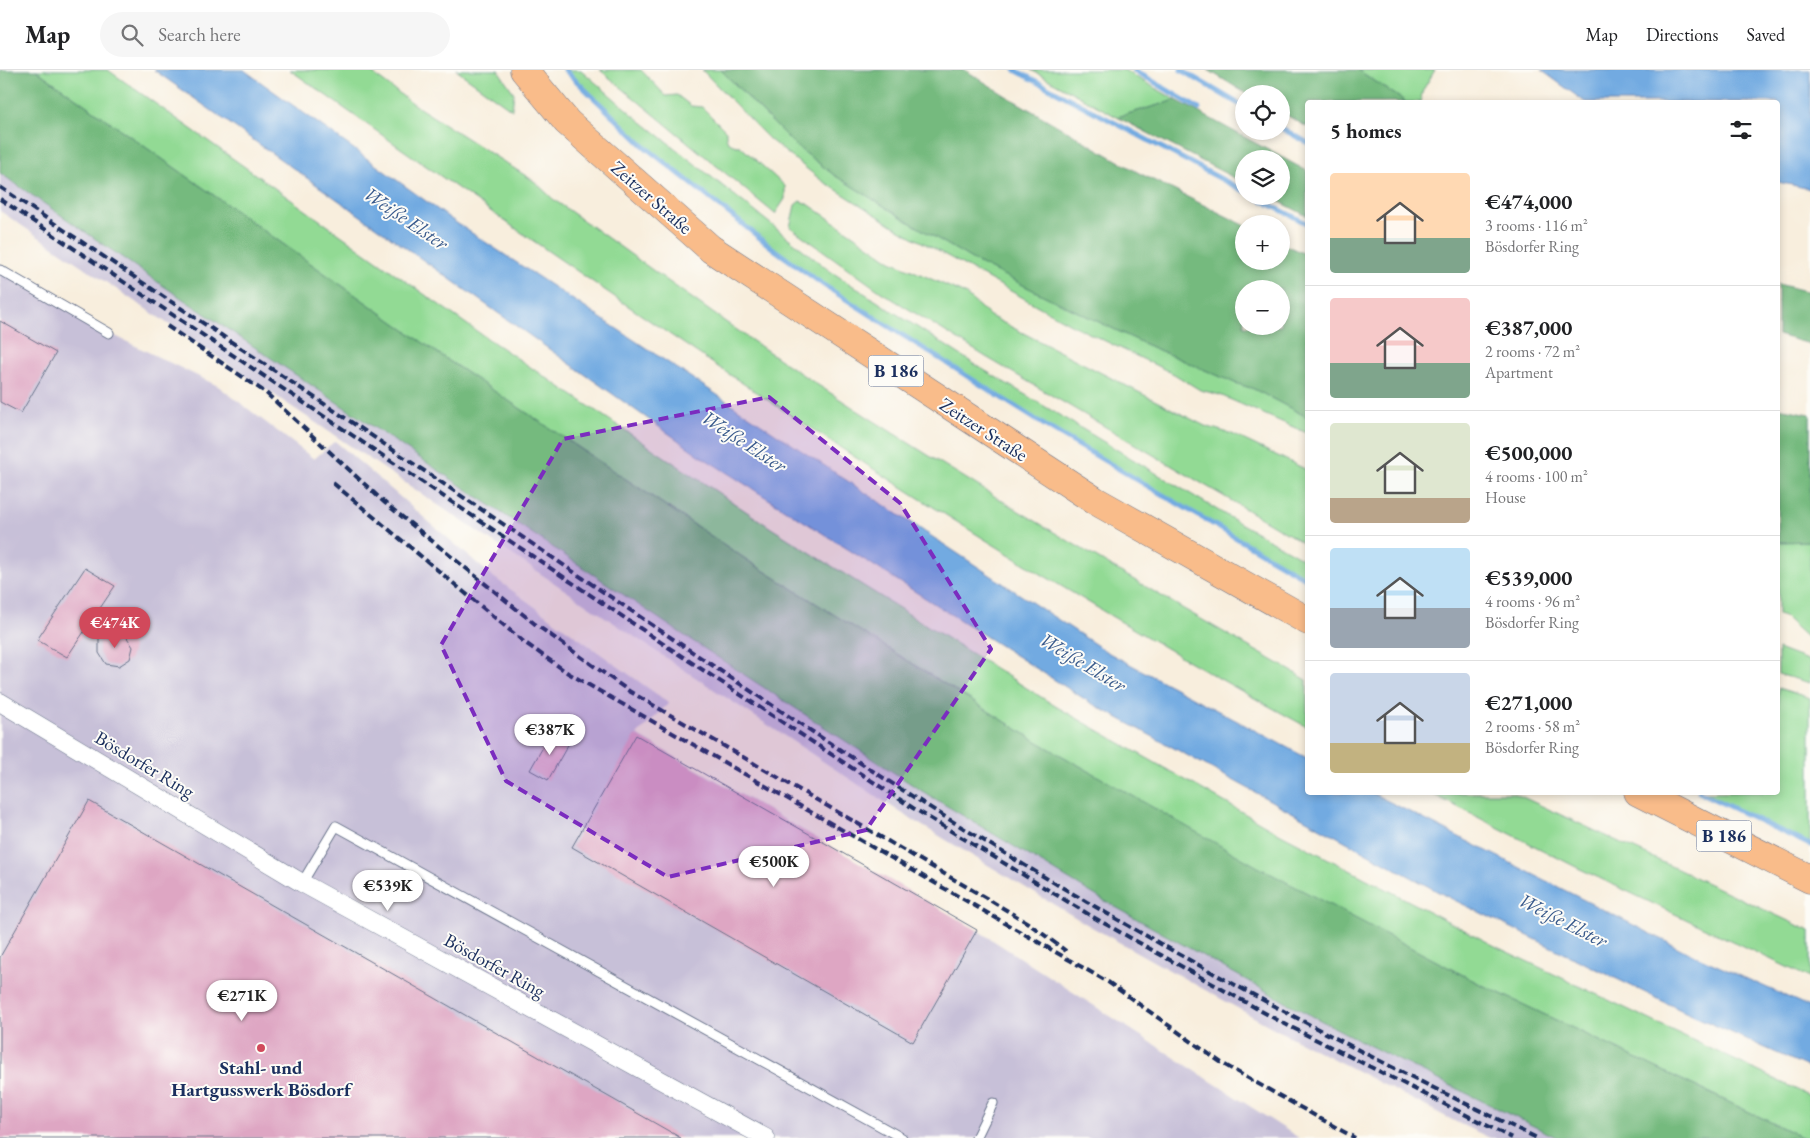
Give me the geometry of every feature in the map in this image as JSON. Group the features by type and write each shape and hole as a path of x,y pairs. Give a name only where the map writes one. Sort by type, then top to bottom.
{"main road":[{"name":"Zeitzer Straße","path":"524,70 567,122 711,249 1094,500 1305,619"},
{"name":"B 186","path":"1644,795 1810,878"}],"street":[{"name":"Bösdorfer Ring","path":"0,702 302,883 766,1138"}],"lane":[{"path":"0,270 109,333"},
{"path":"302,883 336,826 902,1138"},
{"path":"976,1138 993,1103"}],"highlighted area":[{"path":"769,397 900,503 991,649 866,830 668,877 506,781 441,645 563,439"}],"shaded area":[{"path":"0,173 162,285 685,636 922,791 1103,900 1291,1005 1558,1138 1490,1138 1460,1124 1277,1030 1088,925 906,816 669,660 0,211"},
{"path":"0,270 109,333 218,386 314,459 335,441 492,576 669,703 637,735 977,930 1299,1138 0,1138"}],"green space":[{"path":"0,70 36,70 449,361 750,562 1036,741 1258,867 1480,984 1804,1138 1558,1138 1291,1005 1103,900 922,791 685,636 162,285 0,173"},
{"path":"36,70 108,70 472,328 771,528 1057,707 1277,832 1497,947 1810,1096 1810,1138 1804,1138 1480,984 1258,868 1036,741 750,562 449,361"},
{"path":"290,70 368,70 413,104 534,181 553,199 784,363 939,462 1061,536 1305,679 1305,726 1175,653 1045,576 916,496 663,330"},
{"path":"456,70 498,70 514,93 512,110"},
{"path":"565,70 581,70 632,114 830,271 979,367 1229,517 1305,560 1305,579 1049,428 825,286 775,250 644,146"},
{"path":"600,70 641,70 666,96 677,95 691,106 702,107 726,131 726,138 729,142 740,146 785,186 785,199 775,214"},
{"path":"702,70 721,70 795,145 834,175 911,223 977,262 1051,299 1145,344 1235,383 1254,389 1305,416 1305,432 1220,395 1200,390 1174,374 1076,327 900,230 821,180 769,139"},
{"path":"721,70 965,70 1139,173 1235,221 1235,270 1290,270 1290,247 1305,254 1305,416 1254,389 1235,383 1145,344 1051,299 977,262 834,175 795,145"},
{"path":"1031,70 1124,70 1176,100 1117,117"},
{"path":"1208,70 1358,70 1403,100 1305,100 1305,126 1290,117 1290,85 1235,85 1235,87"},
{"path":"1358,70 1435,70 1423,90 1420,100 1403,100"},
{"path":"1176,100 1235,132 1235,140 1250,140 1268,150 1235,150 1235,178 1117,117"},
{"path":"1290,162 1305,170 1305,215 1286,205 1290,205"},
{"path":"800,201 808,204 891,261 965,294 990,316 1205,426 1232,434 1305,469 1305,544 986,357 881,292 790,227 795,205"},
{"path":"1780,284 1810,292 1810,344 1780,336"},
{"path":"1780,408 1810,414 1810,541 1780,542"},
{"path":"1810,541 1810,640 1786,618 1780,616 1780,542"},
{"path":"1780,650 1810,661 1810,683 1780,675"},
{"path":"1780,689 1810,698 1810,845 1703,795 1780,795"},
{"path":"1434,795 1518,795 1810,931 1810,978 1578,868"}],"water":[{"name":"Weiße Elster","path":"154,70 244,70 455,222 1107,652 1305,757 1305,795 1376,795 1687,952 1810,1007 1810,1068 1683,1011 1446,896 1091,703 699,455"},
{"path":"1541,70 1810,70 1810,189 1780,182 1780,100 1582,100"}],"building":[{"path":"0,321 56,353 21,413 0,402"},
{"path":"85,568 115,586 67,657 37,640"},
{"path":"113,633 126,636 133,647 130,659 119,666 106,664 99,653 99,637"},
{"path":"551,733 569,743 548,780 530,770"},
{"path":"636,735 977,930 913,1042 572,847"},
{"name":"Stahl- und Hartgusswerk Bösdorf","path":"89,801 681,1138 0,1138 0,957"}],"waterway":[{"path":"565,70 644,146 775,250 825,286 1049,428 1305,578"},
{"path":"1015,70 1235,186"},
{"path":"1134,70 1199,109"},
{"path":"1181,70 1235,102"},
{"path":"1290,133 1305,141"},
{"path":"1271,205 1305,222"},
{"path":"1705,795 1810,845"}],"railway":[{"path":"0,187 747,688 990,845 1144,934 1299,1019 1457,1100 1537,1138"},
{"path":"0,199 674,651 913,808 1093,917 1281,1022 1512,1138"},
{"path":"167,326 265,392 385,503 535,624 629,691 986,898 1028,923 1066,951"},
{"path":"333,483 524,642 568,673 1108,982 1223,1064 1355,1138"}],"place":[{"name":"Stahl- und Hartgusswerk Bösdorf","path":"261,1048"}]}
